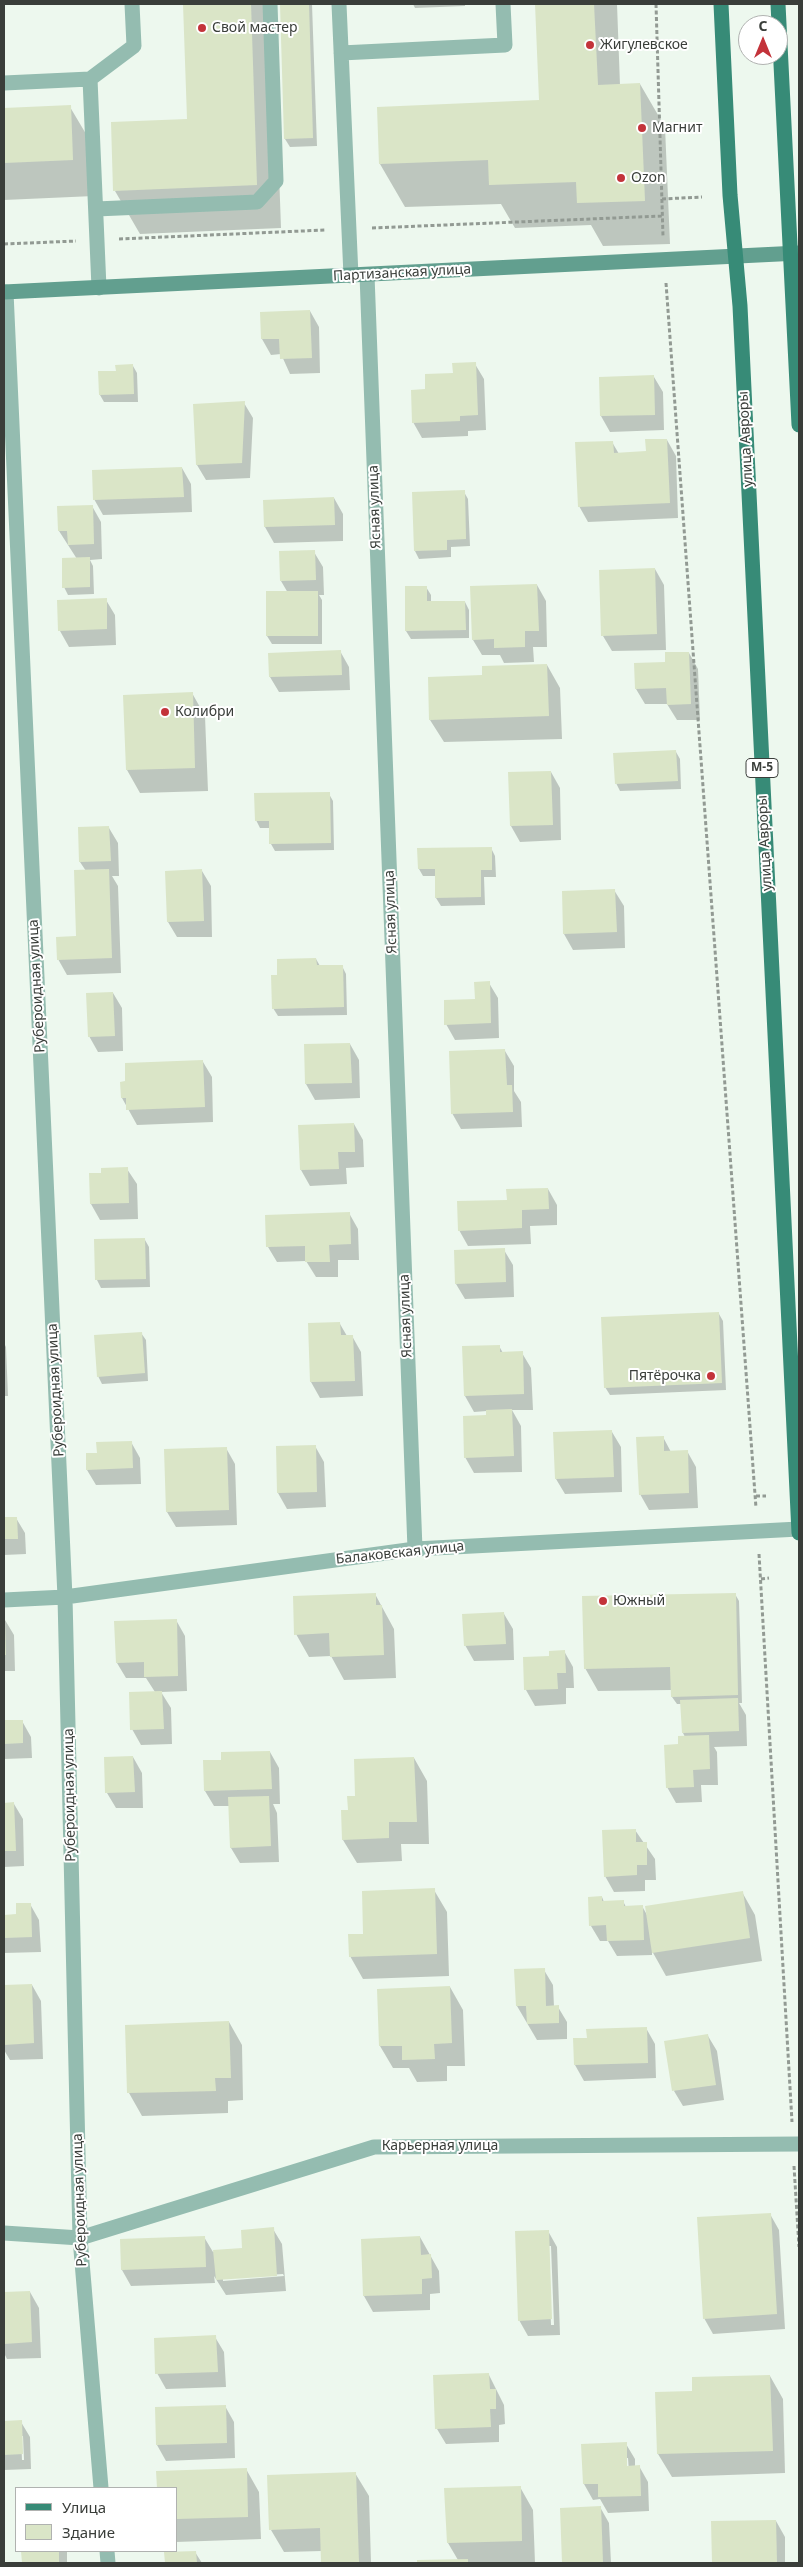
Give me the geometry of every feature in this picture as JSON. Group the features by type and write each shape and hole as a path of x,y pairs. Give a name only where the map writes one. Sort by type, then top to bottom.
{"main road":[{"name":"улица Авроры","path":"721,4 734,257 740,306 799,1533"},
{"path":"778,4 796,254 799,425"}],"street":[{"path":"4,82 90,78 134,46 132,4"},
{"path":"96,209 257,202 276,181 270,4"},
{"path":"339,4 351,276"},
{"path":"341,53 505,44 503,4"},
{"path":"90,78 99,288"},
{"name":"Партизанская улица","path":"5,292 796,254"},
{"name":"Ясная улица","path":"366,275 415,1549"},
{"name":"Рубероидная улица","path":"5,292 65,1597 80,2238 101,2487"},
{"name":"Балаковская улица","path":"4,1600 65,1597 415,1549 799,1529"},
{"name":"Карьерная улица","path":"4,2233 80,2238 374,2147 796,2144"}],"path":[{"path":"656,4 664,260 756,1496 796,2144 799,2247"},
{"path":"662,199 702,197"},
{"path":"756,1496 766,1496"},
{"path":"761,1579 769,1578"}],"building":[{"path":"183,4 251,4 257,185 113,191 111,122 187,119"},
{"path":"280,4 309,4 313,138 284,139"},
{"path":"535,4 594,4 598,85 640,83 645,201 577,203 576,182 489,185 488,160 379,164 377,107 539,100"},
{"path":"71,105 73,160 4,163 4,108"},
{"path":"310,310 312,358 280,359 279,339 261,339 260,312"},
{"path":"476,362 478,415 460,416 460,421 412,423 411,390 425,389 425,374 453,373 452,363"},
{"path":"133,364 134,394 99,395 98,371 116,371 115,365"},
{"path":"654,375 655,415 600,416 599,377"},
{"path":"245,401 242,463 196,465 193,404"},
{"path":"645,439 667,439 670,503 578,507 575,442 613,441 614,453 646,451"},
{"path":"182,467 184,497 93,500 92,470"},
{"path":"465,490 466,539 447,540 447,550 414,551 412,492"},
{"path":"334,497 335,525 264,527 263,500"},
{"path":"93,505 94,544 68,545 67,531 58,531 57,506"},
{"path":"315,550 316,580 280,581 279,551"},
{"path":"90,557 90,587 62,588 62,558"},
{"path":"655,568 657,634 601,636 599,570"},
{"path":"537,584 539,631 525,631 525,647 494,648 494,639 472,640 470,586"},
{"path":"405,586 427,586 427,601 465,601 466,630 405,631"},
{"path":"266,591 318,591 318,636 266,636"},
{"path":"107,598 107,629 58,631 57,600"},
{"path":"341,650 342,675 269,677 268,653"},
{"path":"665,652 689,652 691,704 667,705 666,688 635,689 634,663 665,662"},
{"path":"547,664 549,716 429,720 428,677 482,675 482,666"},
{"path":"193,692 195,768 126,770 123,695"},
{"path":"676,750 678,781 615,784 613,753"},
{"path":"551,771 553,825 510,826 508,772"},
{"path":"330,792 331,843 269,844 269,821 255,821 254,793"},
{"path":"109,826 111,861 79,862 78,827"},
{"path":"492,847 492,870 481,870 481,897 435,898 435,869 418,869 417,848"},
{"path":"109,869 112,958 57,960 56,937 76,936 74,870"},
{"path":"202,869 204,921 167,922 165,871"},
{"path":"615,889 617,932 563,934 562,891"},
{"path":"316,958 317,965 343,965 344,1007 272,1009 271,975 277,975 277,959"},
{"path":"490,981 491,1023 444,1025 444,1000 475,999 474,982"},
{"path":"113,992 115,1036 88,1037 86,993"},
{"path":"350,1043 352,1083 305,1084 304,1044"},
{"path":"505,1049 507,1085 512,1085 513,1112 451,1114 449,1051"},
{"path":"203,1060 205,1107 126,1110 126,1098 121,1098 120,1082 125,1081 125,1063"},
{"path":"354,1123 355,1152 338,1152 339,1169 300,1170 298,1125"},
{"path":"128,1167 129,1203 90,1204 89,1173 101,1173 101,1168"},
{"path":"548,1188 549,1209 522,1210 522,1228 458,1231 457,1201 507,1200 506,1189"},
{"path":"350,1212 351,1244 329,1245 330,1262 305,1262 305,1246 266,1247 265,1215"},
{"path":"145,1238 146,1279 95,1280 94,1239"},
{"path":"505,1248 506,1282 455,1284 454,1250"},
{"path":"719,1312 722,1383 604,1388 601,1317"},
{"path":"340,1322 341,1335 353,1335 355,1381 310,1382 308,1323"},
{"path":"142,1332 145,1373 97,1377 94,1335"},
{"path":"500,1345 500,1352 523,1351 524,1394 464,1396 462,1346"},
{"path":"512,1409 514,1456 464,1458 463,1416 486,1415 486,1410"},
{"path":"612,1430 614,1477 555,1479 553,1432"},
{"path":"664,1436 664,1451 688,1450 689,1493 639,1495 636,1437"},
{"path":"132,1441 133,1468 86,1470 86,1453 97,1453 96,1442"},
{"path":"316,1445 317,1492 277,1493 276,1446"},
{"path":"227,1447 229,1510 166,1512 164,1449"},
{"path":"4,1517 17,1517 18,1539 4,1539"},
{"path":"376,1593 376,1605 382,1605 384,1655 330,1657 329,1633 294,1635 293,1596"},
{"path":"736,1593 738,1695 671,1697 670,1667 584,1669 582,1596"},
{"path":"504,1612 506,1644 464,1646 462,1614"},
{"path":"177,1619 178,1676 144,1677 144,1662 116,1663 114,1621"},
{"path":"5,1622 6,1655 4,1655"},
{"path":"565,1650 566,1673 557,1673 558,1689 524,1690 523,1657 549,1656 549,1651"},
{"path":"162,1691 164,1729 130,1730 129,1692"},
{"path":"738,1698 739,1731 682,1733 680,1700"},
{"path":"4,1720 23,1720 23,1743 4,1744"},
{"path":"709,1735 710,1769 693,1770 694,1787 666,1788 664,1745 678,1744 678,1736"},
{"path":"270,1751 272,1789 204,1791 203,1760 221,1760 221,1752"},
{"path":"133,1756 135,1792 105,1793 104,1757"},
{"path":"414,1757 417,1822 389,1822 389,1838 342,1840 341,1810 348,1810 347,1796 355,1796 354,1759"},
{"path":"269,1796 271,1846 230,1848 228,1797"},
{"path":"14,1802 16,1851 4,1851 4,1803"},
{"path":"636,1829 636,1842 647,1842 647,1865 637,1865 637,1875 604,1877 602,1830"},
{"path":"435,1888 437,1954 349,1957 348,1934 363,1934 362,1891"},
{"path":"743,1891 750,1938 652,1953 645,1906"},
{"path":"602,1896 602,1901 624,1900 624,1906 643,1905 644,1940 607,1941 606,1925 589,1926 588,1897"},
{"path":"16,1903 31,1903 32,1937 4,1938 4,1915 16,1914"},
{"path":"545,1968 546,2006 559,2005 559,2023 527,2024 526,2006 516,2006 514,1969"},
{"path":"32,1984 34,2043 4,2045 4,1985"},
{"path":"450,1986 452,2043 434,2044 435,2059 402,2060 402,2046 379,2046 377,1989"},
{"path":"229,2021 231,2078 215,2078 216,2091 127,2093 125,2025"},
{"path":"647,2027 648,2063 574,2065 573,2038 587,2038 586,2029"},
{"path":"708,2034 716,2085 672,2091 664,2041"},
{"path":"771,2213 777,2314 703,2319 697,2217"},
{"path":"274,2227 277,2276 216,2280 213,2250 242,2248 241,2230"},
{"path":"549,2230 552,2319 518,2321 515,2231"},
{"path":"205,2236 206,2267 121,2270 120,2239"},
{"path":"420,2236 421,2255 431,2254 432,2278 422,2279 422,2294 363,2296 361,2239"},
{"path":"30,2291 32,2342 4,2344 4,2292"},
{"path":"216,2335 218,2372 155,2374 154,2338"},
{"path":"489,2373 490,2389 496,2389 496,2409 490,2409 491,2427 435,2429 433,2375"},
{"path":"770,2375 773,2451 657,2454 655,2392 692,2391 692,2377"},
{"path":"226,2405 227,2443 156,2445 155,2407"},
{"path":"22,2420 23,2454 4,2455 4,2421"},
{"path":"627,2442 627,2466 640,2465 641,2496 598,2497 598,2484 583,2484 581,2444"},
{"path":"247,2468 248,2517 178,2519 178,2487 157,2487 156,2471"},
{"path":"356,2472 359,2563 321,2563 320,2528 269,2530 267,2475"},
{"path":"521,2486 522,2541 447,2543 444,2488"},
{"path":"601,2506 603,2563 562,2563 560,2508"},
{"path":"776,2520 777,2563 712,2563 711,2521"},
{"path":"196,2551 197,2563 165,2563 164,2552"},
{"path":"21,2552 59,2552 59,2563 22,2563"},
{"path":"468,2559 468,2563 417,2563 417,2560"}],"place":[{"name":"Свой мастер","path":"202,28"},
{"name":"Жигулевское","path":"590,45"},
{"name":"Магнит","path":"642,128"},
{"name":"Ozon","path":"621,178"},
{"name":"Колибри","path":"165,712"},
{"name":"Пятёрочка","path":"711,1376"},
{"name":"Южный","path":"603,1601"}]}
